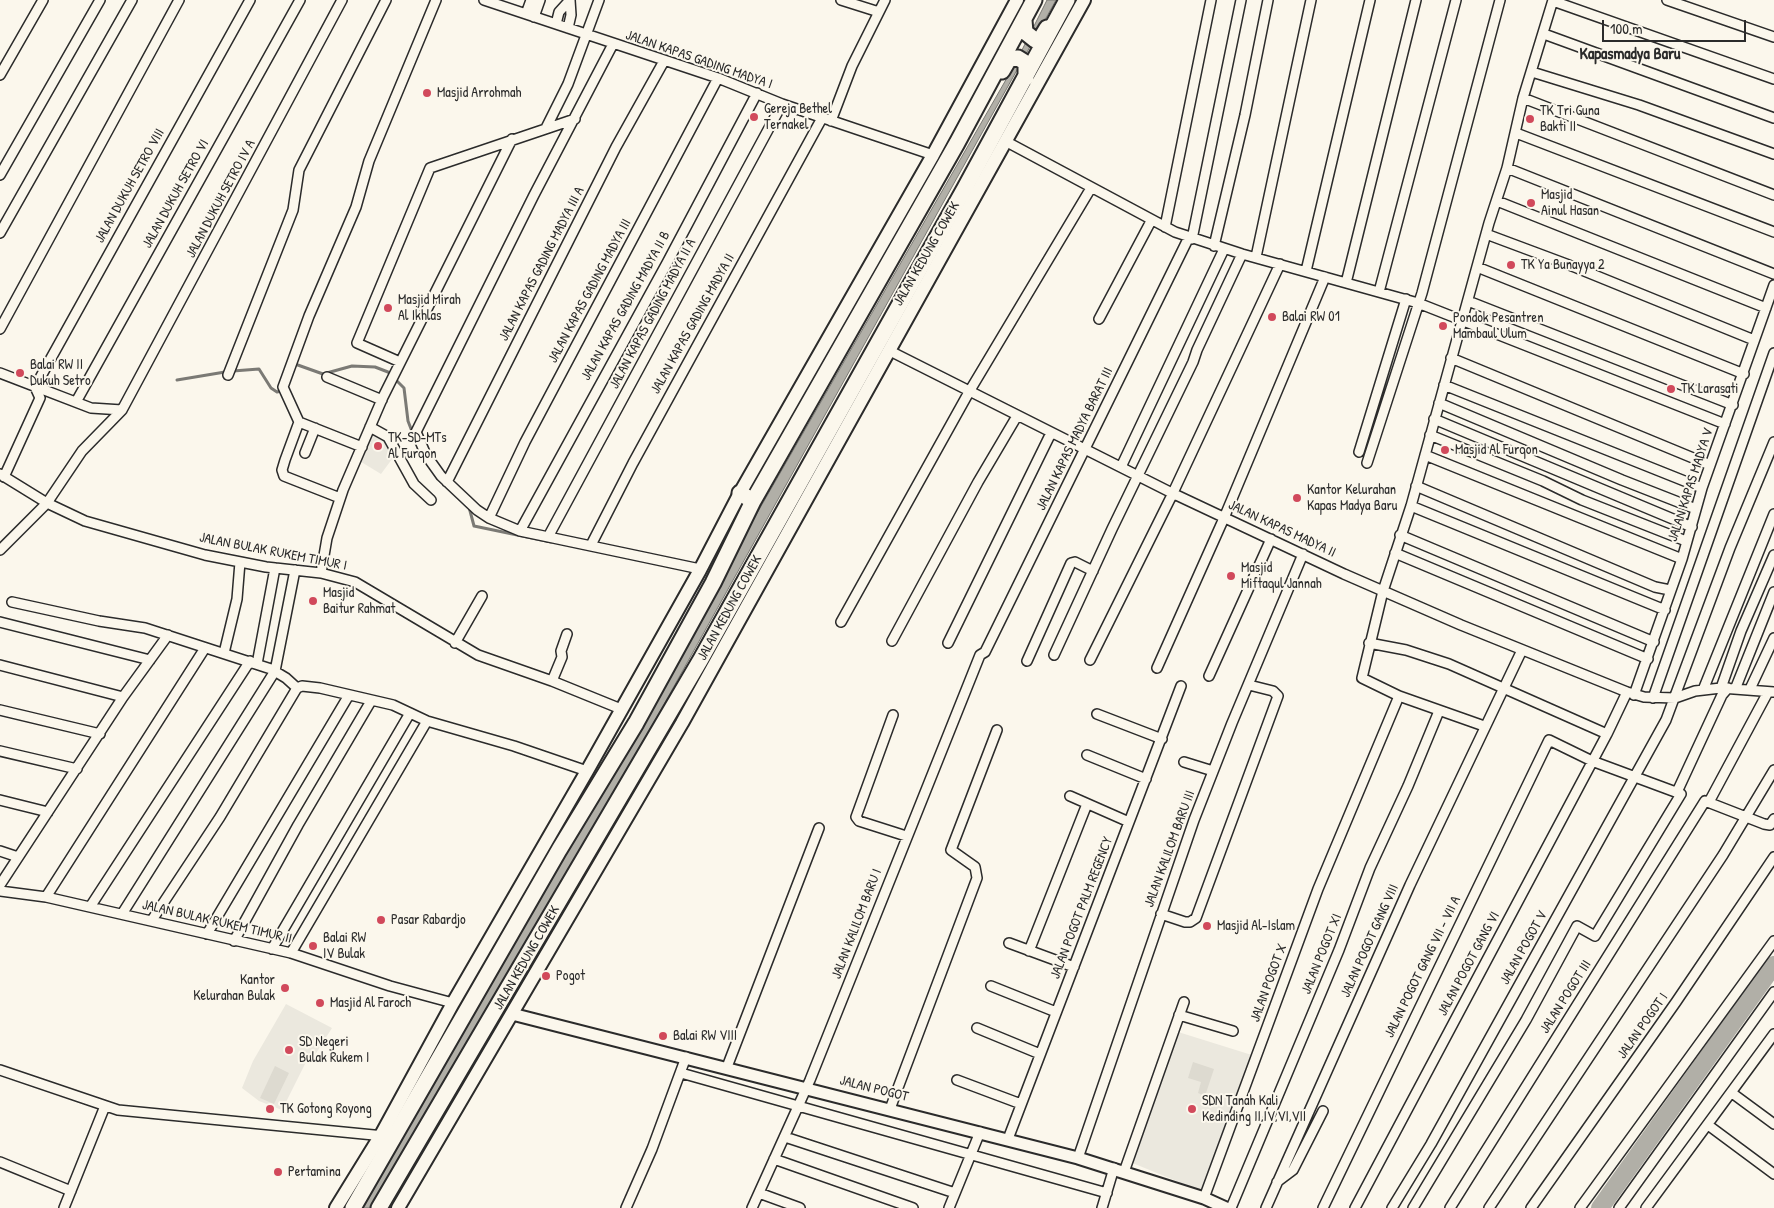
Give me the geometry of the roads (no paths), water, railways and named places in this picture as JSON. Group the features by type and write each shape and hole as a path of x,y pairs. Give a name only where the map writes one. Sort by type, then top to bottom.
{"highway":[{"name":"JALAN KEDUNG COWEK","path":"353,1208 387,1136 636,723 715,578 746,497 956,143 1034,0"},
{"path":"1024,20 1023,27 1031,38 1041,38 1062,0"},
{"name":"JALAN KEDUNG COWEK","path":"379,1208 412,1167 499,1006 702,659 782,528 1067,0"},
{"path":"956,143 966,135 1009,59 1021,59 1026,63 1026,78"}],"main road":[{"name":"JALAN KEDUNG COWEK","path":"336,1208 387,1136 453,1003 698,574 746,497 1017,0"},
{"name":"JALAN KEDUNG COWEK","path":"398,1208 412,1167 512,1014 682,722 782,528 890,351 1084,0"}],"street":[{"path":"0,75 43,0"},
{"path":"0,175 100,0"},
{"path":"0,233 132,0"},
{"path":"0,329 179,0"},
{"name":"JALAN DUKUH SETRO VIII","path":"36,387 250,0"},
{"name":"JALAN DUKUH SETRO VI","path":"76,402 300,0"},
{"name":"JALAN DUKUH SETRO IV A","path":"0,550 47,503 82,451 122,410 342,0"},
{"path":"228,375 293,210 302,164 386,0"},
{"path":"340,498 284,476 285,460 299,422 283,387 310,316 356,207 369,161 436,0"},
{"name":"JALAN KAPAS GADING MADYA I","path":"487,0 718,78 826,120 933,156"},
{"path":"530,15 531,0"},
{"path":"530,15 540,0"},
{"path":"556,24 559,12 570,0"},
{"path":"568,28 571,15 570,0"},
{"path":"546,128 568,84 599,0"},
{"path":"841,0 880,12"},
{"name":"JALAN KAPAS GADING MADYA II","path":"591,545 634,463 826,120 885,0"},
{"path":"1165,227 1211,0"},
{"name":"JALAN KAPAS MADYA BARAT III","path":"985,652 1190,238 1241,0"},
{"path":"1214,246 1245,115 1268,0"},
{"path":"1256,256 1311,0"},
{"path":"1306,271 1370,0"},
{"path":"1346,283 1416,0"},
{"path":"1379,292 1456,0"},
{"path":"1367,463 1418,303 1500,0"},
{"path":"1667,0 1774,37"},
{"path":"1484,726 1399,696 1362,678 1383,591 1411,506 1476,267 1507,168 1524,98 1553,1 1774,79"},
{"path":"1544,34 1774,118"},
{"path":"613,44 534,195 416,432 433,467 477,510 489,518 520,532 591,545 698,574"},
{"name":"JALAN KAPAS GADING MADYA III A","path":"447,482 616,147 664,61"},
{"path":"1532,72 1639,105 1774,154"},
{"name":"JALAN KAPAS GADING MADYA III","path":"489,518 525,442 718,78"},
{"name":"JALAN KAPAS GADING MADYA II B","path":"520,532 667,263 757,93"},
{"path":"1524,98 1774,195"},
{"name":"JALAN KAPAS GADING MADYA II A","path":"548,537 782,104"},
{"path":"400,362 357,344 430,168 575,119"},
{"path":"1516,133 1774,232"},
{"path":"321,573 327,538 340,498 370,427 393,376 512,139"},
{"path":"1007,142 1151,221 1190,238 1418,303 1725,424"},
{"path":"1507,168 1774,274"},
{"path":"841,622 969,392 1091,188"},
{"path":"1497,201 1766,308"},
{"path":"1099,318 1151,221"},
{"path":"1486,234 1577,268 1754,340"},
{"path":"1121,467 1224,249"},
{"path":"1054,655 1242,254"},
{"path":"1090,660 1172,493 1280,264"},
{"path":"1476,267 1744,374"},
{"path":"1158,668 1224,518 1324,277"},
{"name":"JALAN KAPAS MADYA V","path":"1606,734 1631,693 1648,659 1682,559 1702,488 1774,285"},
{"path":"1358,452 1406,300"},
{"path":"1468,301 1733,404"},
{"name":"JALAN KAPAS MADYA II","path":"890,351 1050,433 1224,518 1383,591 1522,650 1631,693 1655,693 1674,698 1703,690 1728,688 1772,692"},
{"path":"1655,693 1774,353"},
{"path":"1451,358 1710,465"},
{"path":"0,373 90,408 122,410"},
{"path":"327,377 382,400"},
{"path":"1444,384 1702,488"},
{"path":"2,476 40,398 36,387"},
{"path":"1439,403 1696,509"},
{"path":"1374,404 1386,407"},
{"path":"892,641 978,482 1017,416"},
{"path":"1434,420 1692,527"},
{"path":"299,422 362,447"},
{"path":"370,427 388,437 414,484 431,500"},
{"path":"305,453 315,428"},
{"path":"948,643 1050,433"},
{"path":"1430,434 1582,500 1686,541"},
{"name":"JALAN POGOT V","path":"1392,1208 1431,1144 1666,720 1730,548 1774,442"},
{"path":"1425,454 1682,559"},
{"name":"JALAN BULAK RUKEM TIMUR I","path":"2,476 47,503 85,521 205,555 275,568 321,573 355,582 478,655 552,681 622,709"},
{"path":"1416,486 1558,544 1655,588 1670,590"},
{"path":"1411,506 1665,610"},
{"path":"1703,690 1774,514"},
{"path":"1400,535 1654,642"},
{"path":"1209,676 1270,539"},
{"path":"1395,553 1648,659"},
{"name":"JALAN KALILOM BARU III","path":"1078,1158 1161,914 1213,771 1303,554"},
{"path":"1728,688 1741,631 1774,555"},
{"path":"224,653 237,599 240,562"},
{"path":"1027,661 1071,563 1075,562 1093,571"},
{"path":"90,907 253,662 275,568"},
{"path":"122,914 275,671 295,570"},
{"path":"1677,792 1722,695 1728,688 1774,592"},
{"path":"455,643 482,596"},
{"path":"12,602 98,621 145,628 253,662 275,671 297,688 307,687 349,694 393,706 427,721 514,746 587,771"},
{"path":"0,622 150,660"},
{"path":"552,681 562,657 561,651 567,634"},
{"path":"0,885 123,697 168,635"},
{"path":"1750,689 1774,638"},
{"path":"1369,643 1406,650 1449,664 1606,734"},
{"path":"46,897 205,648"},
{"name":"JALAN POGOT GANG VIII","path":"1266,1208 1410,885 1502,687 1522,650"},
{"name":"JALAN KALILOM BARU I","path":"752,1208 807,1088 980,654 985,652"},
{"path":"0,665 123,697"},
{"path":"1161,914 1185,922 1190,922 1196,918 1278,696 1274,691 1249,684"},
{"name":"JALAN POGOT PALM REGENCY","path":"1008,1139 1181,686"},
{"path":"152,920 220,817 297,688"},
{"name":"JALAN POGOT III","path":"1450,1208 1707,802 1772,692"},
{"path":"207,934 349,694"},
{"name":"JALAN POGOT X","path":"1204,1198 1318,889 1399,696"},
{"path":"234,941 298,825 371,701"},
{"path":"0,710 100,734"},
{"name":"JALAN POGOT XI","path":"1231,1208 1332,968 1370,868 1408,786 1439,711"},
{"path":"272,949 410,713"},
{"path":"1097,714 1162,739"},
{"path":"893,715 856,817 859,821 906,836"},
{"path":"291,953 427,721"},
{"path":"890,1109 977,878 975,868 951,850 997,730"},
{"name":"JALAN POGOT GANG VI","path":"1356,1208 1606,734"},
{"name":"JALAN POGOT GANG VII - VII A","path":"1323,1208 1482,875 1550,740 1592,761"},
{"path":"0,751 77,769"},
{"path":"1087,755 1146,779"},
{"path":"1413,1208 1526,1020 1577,926 1595,936 1681,794 1592,761"},
{"path":"1184,762 1213,771"},
{"path":"1489,1208 1723,855 1774,770"},
{"path":"1070,796 1130,822"},
{"path":"0,800 48,812"},
{"path":"1707,802 1745,818 1772,822"},
{"path":"1029,951 1087,804"},
{"path":"727,1067 820,828"},
{"path":"0,851 18,857"},
{"name":"JALAN POGOT I","path":"1531,1208 1676,1002 1774,857"},
{"name":"JALAN BULAK RUKEM TIMUR II","path":"0,890 46,897 291,953 390,986 453,1003"},
{"path":"1580,1208 1774,940"},
{"path":"1009,943 1074,967"},
{"path":"991,986 1056,1012"},
{"path":"1618,1208 1774,992"},
{"path":"1102,1208 1107,1193 1119,1170 1184,1002"},
{"name":"JALAN POGOT","path":"512,1014 727,1067 1078,1158 1204,1198 1226,1208"},
{"path":"1179,1015 1233,1031"},
{"path":"977,1028 1040,1054"},
{"path":"1646,1208 1773,1039"},
{"path":"626,1208 652,1149 686,1057"},
{"path":"0,1070 118,1110 387,1136"},
{"path":"680,1073 1107,1193"},
{"path":"957,1080 1021,1104"},
{"path":"1732,1093 1774,1124"},
{"path":"64,1208 105,1106"},
{"path":"1277,1182 1293,1170 1323,1111"},
{"path":"1708,1125 1774,1174"},
{"path":"949,1208 980,1132"},
{"path":"785,1137 955,1193"},
{"path":"774,1159 913,1208"},
{"path":"0,1162 71,1191"},
{"path":"759,1192 800,1208"}],"waterway":[{"path":"295,364 323,374 352,366 375,367 388,372 404,388 408,421 413,434"},
{"path":"233,371 259,369 271,388 277,392 281,391"},
{"path":"177,380 225,372"},
{"path":"469,507 474,526 551,542"},
{"path":"1600,1208 1774,965"}],"place":[{"name":"Masjid Arrohmah","path":"427,93"},
{"name":"Gereja Bethel Ternakel","path":"754,117"},
{"name":"TK Tri Guna Bakti II","path":"1530,119"},
{"name":"Masjid Ainul Hasan","path":"1531,203"},
{"name":"TK Ya Bunayya 2","path":"1511,265"},
{"name":"Masjid Mirah Al Ikhlas","path":"388,308"},
{"name":"Balai RW 01","path":"1272,317"},
{"name":"Pondok Pesantren Mambaul Ulum","path":"1443,326"},
{"name":"Balai RW II Dukuh Setro","path":"20,373"},
{"name":"TK Larasati","path":"1671,389"},
{"name":"TK-SD-MTs Al Furqon","path":"378,446"},
{"name":"Masjid Al Furqon","path":"1445,450"},
{"name":"Kantor Kelurahan Kapas Madya Baru","path":"1297,498"},
{"name":"Masjid Miftaqul Jannah","path":"1231,576"},
{"name":"Masjid Baitur Rahmat","path":"313,601"},
{"name":"Pasar Rabardjo","path":"381,920"},
{"name":"Masjid Al-Islam","path":"1207,926"},
{"name":"Balai RW IV Bulak","path":"313,946"},
{"name":"Pogot","path":"546,976"},
{"name":"Kantor Kelurahan Bulak","path":"285,988"},
{"name":"Masjid Al Faroch","path":"320,1003"},
{"name":"Balai RW VIII","path":"663,1036"},
{"name":"SD Negeri Bulak Rukem I","path":"289,1050"},
{"name":"TK Gotong Royong","path":"270,1109"},
{"name":"SDN Tanah Kali Kedinding II,IV,VI,VII","path":"1192,1109"},
{"name":"Pertamina","path":"278,1172"}],"district":[{"name":"Kapasmadya Baru","path":"1630,55"}]}
